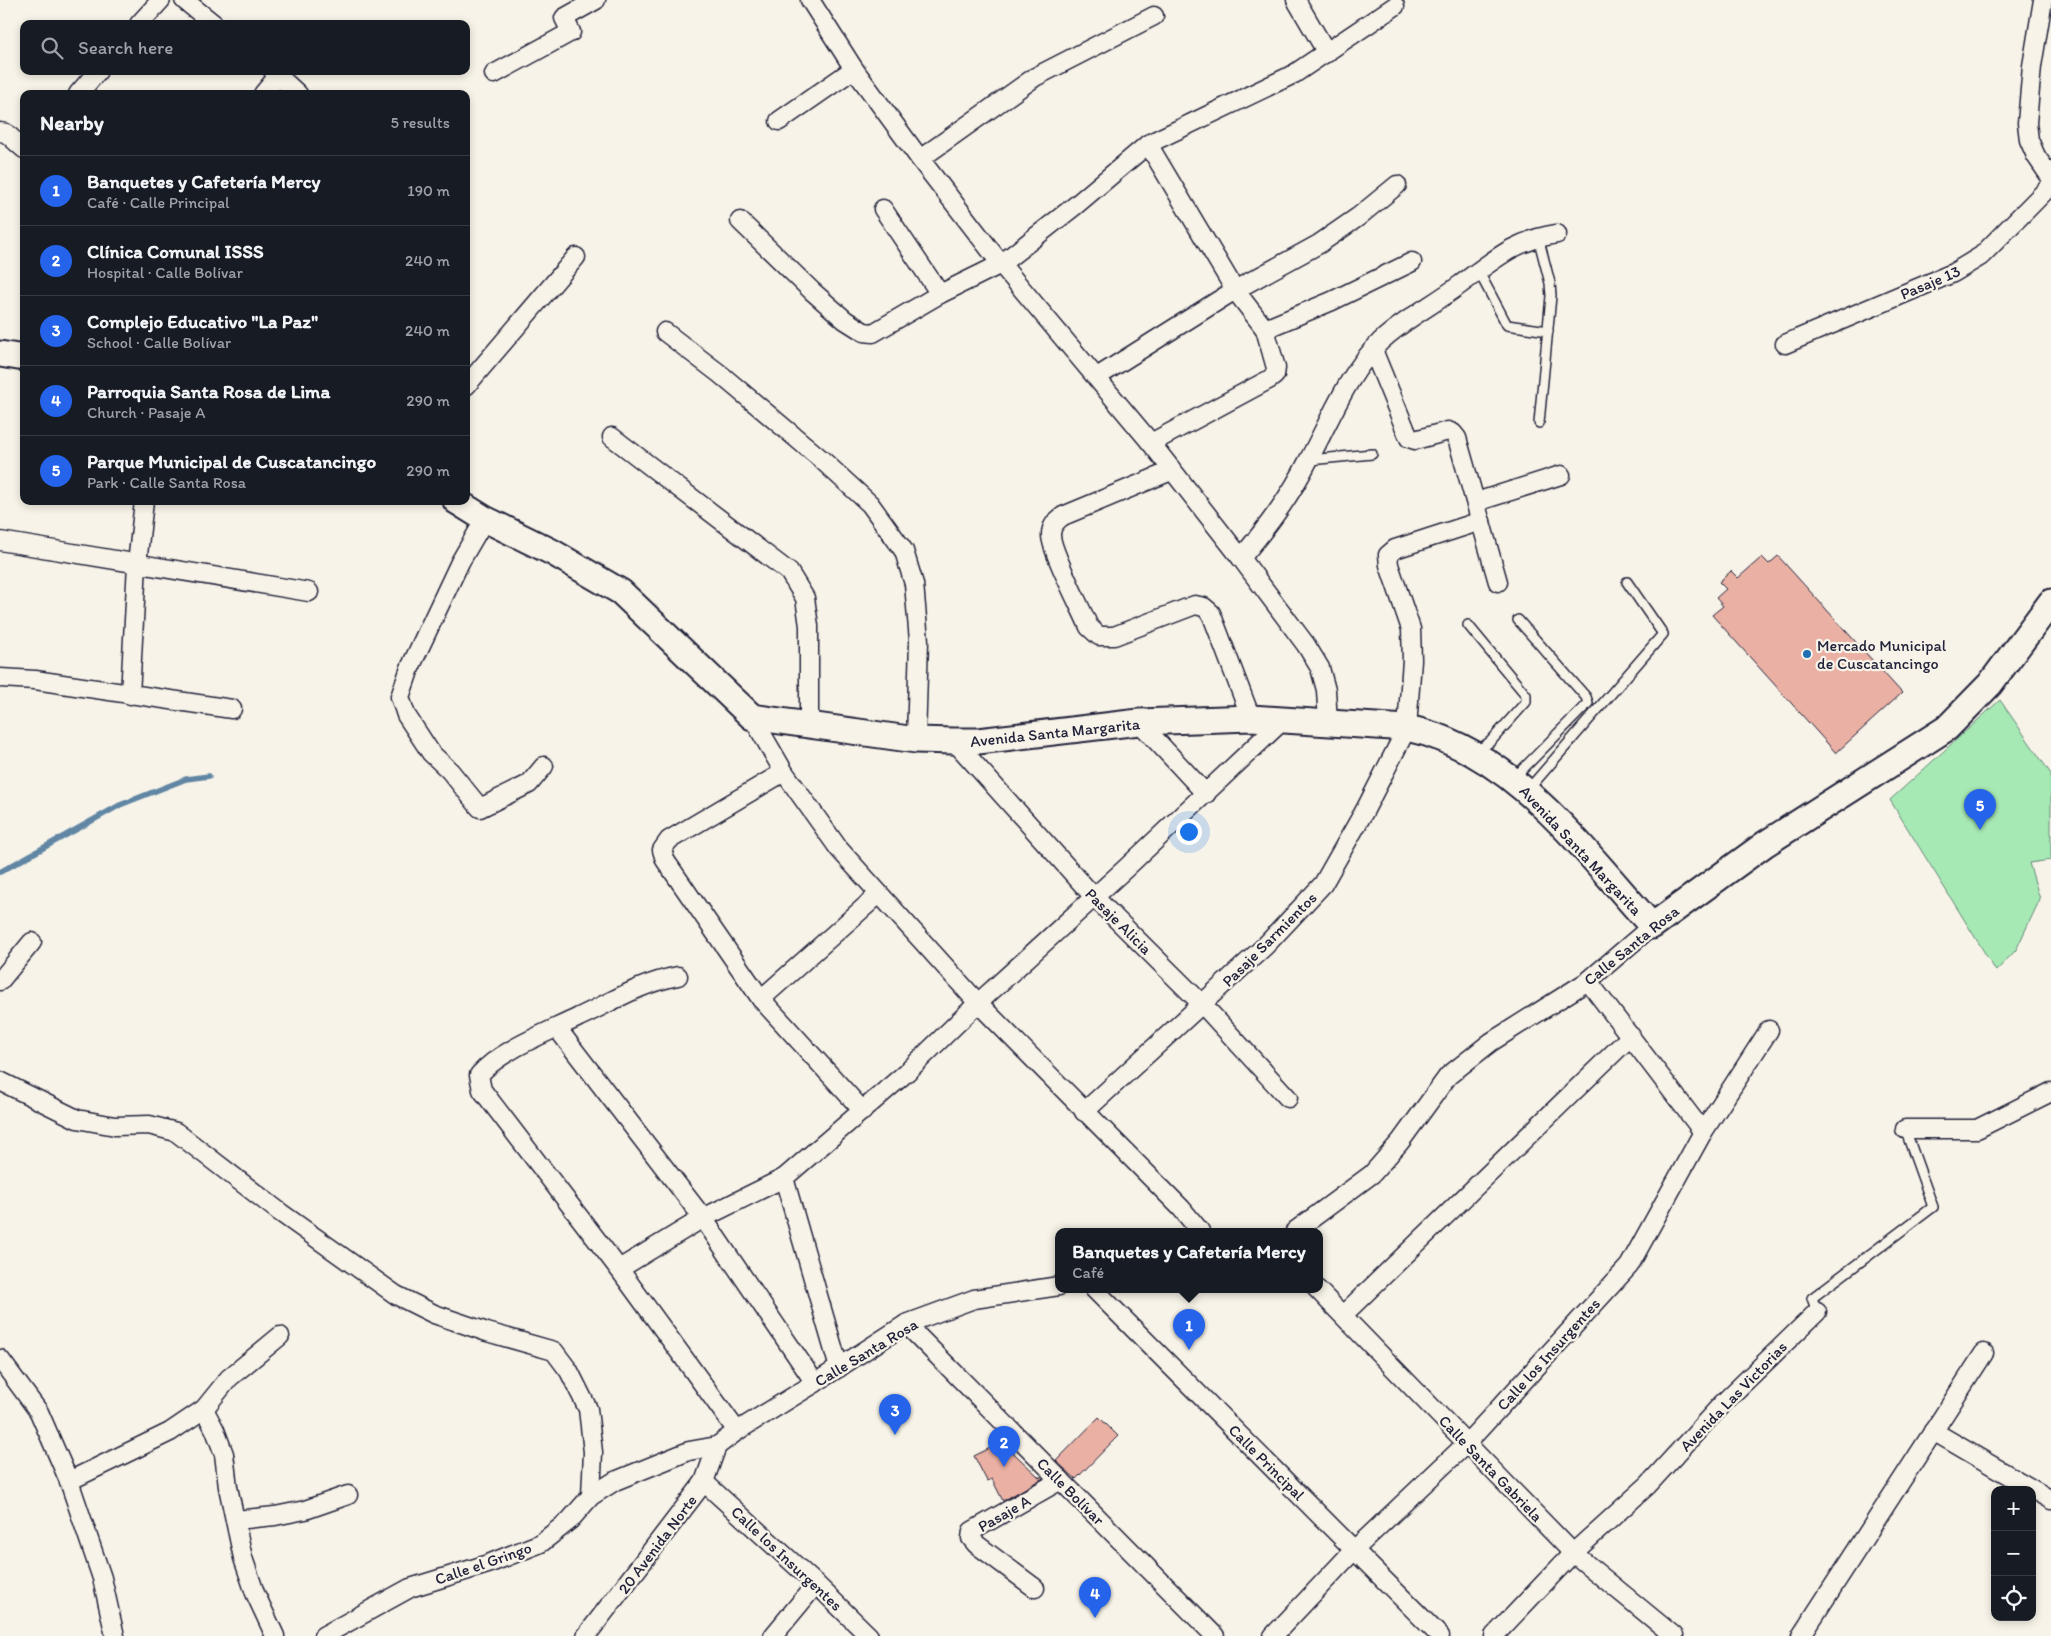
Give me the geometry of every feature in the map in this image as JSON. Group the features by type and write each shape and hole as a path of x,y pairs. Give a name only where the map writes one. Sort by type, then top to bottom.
{"street":[{"path":"143,20 161,0"},
{"path":"184,0 209,20"},
{"path":"494,74 570,32 564,18 596,0"},
{"path":"810,0 854,69 920,159 1001,264 1150,443 1241,558 1306,645 1320,668 1326,690 1328,723"},
{"path":"1296,0 1327,53"},
{"path":"2043,0 2032,66 2027,123 2030,140 2036,156 2051,178"},
{"path":"740,221 812,292 845,320 864,332 873,333 882,330 940,294 1001,264 1148,144 1294,74 1395,6"},
{"path":"920,159 1035,77 1055,65 1154,16"},
{"path":"779,121 854,69"},
{"path":"81,90 95,75"},
{"path":"266,90 275,75"},
{"path":"277,75 294,90"},
{"path":"0,132 6,133 20,145"},
{"path":"1148,144 1235,290 1265,329 1276,368 1270,379 1150,443"},
{"path":"1097,378 1235,290 1319,244 1358,217 1397,185"},
{"name":"Pasaje 13","path":"1785,344 1973,263 2051,185"},
{"path":"883,209 940,294"},
{"path":"1241,558 1283,505 1309,460 1334,409 1373,350 1398,327 1479,272 1509,248 1538,236 1557,234"},
{"path":"470,381 576,257"},
{"path":"1265,329 1332,301 1412,262"},
{"path":"664,332 720,374 835,472 870,504 904,551 914,584 919,641 916,740"},
{"path":"1373,350 1409,438 1415,440 1448,431 1455,435 1498,582"},
{"path":"0,354 20,357"},
{"path":"612,437 789,572 804,598 809,626 809,724"},
{"path":"1172,471 1063,516 1053,526 1052,542 1089,627 1099,636 1114,636 1195,605 1208,609 1251,718"},
{"path":"1476,502 1561,475"},
{"path":"130,695 136,564 143,505"},
{"path":"462,505 485,519 552,552 621,592 752,716 784,772 839,849 878,894 978,1003 1180,1208 1197,1228"},
{"path":"485,519 460,562 410,668 400,698 406,715 431,753 450,771 480,808 529,784 544,766"},
{"path":"1407,728 1412,660 1411,629 1389,564 1388,555 1395,549 1481,521"},
{"path":"0,541 309,592"},
{"name":"Calle Santa Rosa","path":"1298,1228 1372,1174 1400,1142 1448,1076 1492,1042 1588,981 1652,926 1765,844 1946,728 1990,684 2051,602"},
{"path":"0,678 35,680 232,709"},
{"name":"Avenida Santa Margarita","path":"752,716 916,740 978,742 1139,722 1251,718 1407,728 1429,733 1475,753 1520,785 1570,835 1652,926"},
{"path":"619,1269 703,1218 784,1178 907,1072 978,1003 1206,794 1282,721"},
{"path":"1139,722 1206,794"},
{"name":"Pasaje Sarmientos","path":"1084,1112 1203,1005 1265,946 1323,884 1365,810 1407,728"},
{"name":"Pasaje Alicia","path":"954,741 1094,897 1203,1005 1288,1098"},
{"path":"784,772 669,840 662,850 665,860 761,999 863,1111"},
{"path":"761,999 878,894"},
{"path":"0,981 32,942"},
{"path":"678,976 658,980 634,989 537,1037 488,1065 480,1075 482,1090 619,1269 737,1431"},
{"path":"1588,981 1703,1132"},
{"path":"557,1028 703,1218 815,1383"},
{"name":"Calle los Insurgentes","path":"1273,1636 1354,1550 1467,1443 1629,1266 1703,1132 1769,1030"},
{"path":"1343,1315 1631,1036"},
{"path":"0,1081 77,1119 115,1126 149,1125 176,1132 281,1213 396,1295 434,1314 487,1332 554,1351 568,1371 588,1409 594,1452 591,1496"},
{"path":"1905,1129 1978,1129 2051,1092"},
{"path":"784,1178 838,1368"},
{"name":"Calle Santa Rosa","path":"717,1446 737,1431 906,1324 974,1299 1055,1287"},
{"name":"Calle Principal","path":"1098,1293 1440,1636"},
{"name":"Calle Santa Gabriela","path":"1321,1293 1573,1553 1674,1636"},
{"name":"Avenida Las Victorias","path":"1494,1636 1573,1553 1648,1485 1731,1395 1817,1312"},
{"name":"Calle Bolívar","path":"906,1324 1216,1636"},
{"path":"69,1481 170,1432 204,1409 229,1378 280,1336"},
{"path":"1800,1636 1984,1353"},
{"path":"0,1359 39,1412 69,1481 102,1578 115,1636"},
{"path":"204,1409 215,1430 224,1454 228,1487 244,1558 255,1593 275,1636"},
{"path":"1933,1431 2051,1500"},
{"name":"Calle el Gringo","path":"323,1636 410,1588 488,1564 542,1543 570,1520 591,1496 615,1481 689,1451 717,1446"},
{"name":"20 Avenida Norte","path":"586,1636 704,1482 717,1446"},
{"name":"Pasaje A","path":"1035,1588 976,1544 971,1538 972,1531 1061,1480"},
{"name":"Calle los Insurgentes","path":"704,1482 816,1584 869,1636"},
{"path":"236,1520 275,1516 304,1510 348,1495"},
{"path":"773,1636 816,1584"}],"lane":[{"path":"1538,236 1550,283 1548,331 1539,423"},
{"path":"1479,272 1507,325 1548,331"},
{"path":"1309,460 1372,454"},
{"path":"1520,785 1663,634 1627,582"},
{"path":"1518,620 1586,698 1588,703 1524,771 1520,785"},
{"path":"1468,626 1527,699 1491,741 1475,753"},
{"name":"Avenida Las Victorias","path":"1817,1312 1812,1298 1933,1207 1905,1129"}],"green space":[{"path":"2000,700 2051,774 2051,860 2029,863 2040,899 2016,950 1996,971 1890,800"}],"building":[{"name":"Mercado Municipal de Cuscatancingo","path":"1778,556 1902,693 1836,753 1712,615 1723,606 1716,598 1726,589 1719,582 1731,571 1738,578 1762,557 1769,564"},
{"path":"1099,1417 1118,1436 1076,1479 1056,1461"},
{"path":"1002,1442 1040,1478 1041,1476 1043,1478 1003,1501 992,1479 987,1481 974,1456"}],"waterway":[{"path":"0,872 120,805 186,779 209,776"}],"place":[{"name":"Mercado Municipal de Cuscatancingo","path":"1807,654"},
{"name":"Parque Municipal de Cuscatancingo","path":"1980,830"},
{"name":"Banquetes y Cafetería Mercy","path":"1189,1350"},
{"name":"Complejo Educativo \"La Paz\"","path":"895,1435"},
{"name":"Clínica Comunal ISSS","path":"1004,1467"},
{"name":"Parroquia Santa Rosa de Lima","path":"1095,1618"}]}
